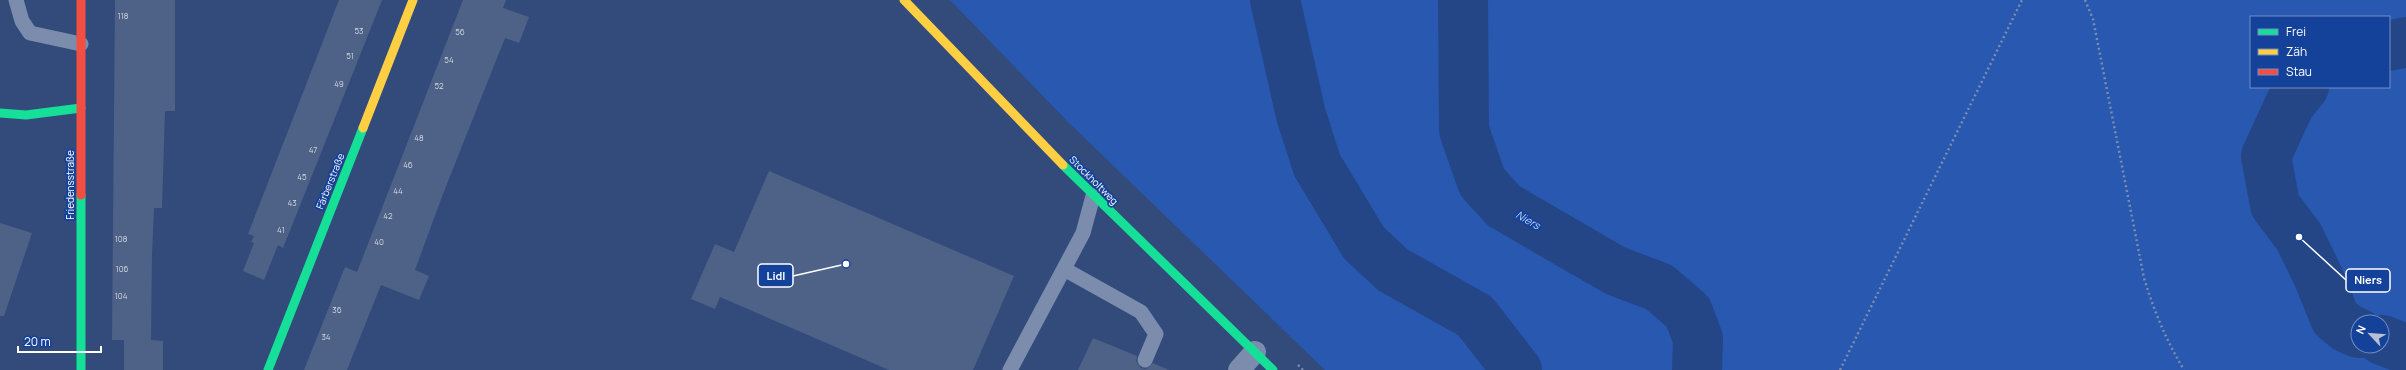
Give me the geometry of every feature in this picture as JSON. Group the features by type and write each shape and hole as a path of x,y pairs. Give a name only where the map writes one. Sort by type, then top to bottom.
{"main road":[{"name":"Friedensstraße","path":"81,0 81,370"},
{"name":"Färberstraße","path":"268,370 413,0"},
{"name":"Stockholtweg","path":"904,0 1093,196 1273,370"},
{"path":"0,113 26,115 82,108"}],"street":[{"path":"1239,370 1255,352"}],"lane":[{"path":"16,0 22,21 30,33 81,44"},
{"path":"1012,369 1083,233 1093,196"},
{"path":"1064,269 1141,312 1156,334 1144,360"}],"path":[{"path":"1840,370 2022,0"},
{"path":"2085,0 2093,19 2144,278 2155,313 2169,345 2184,370"}],"shaded area":[{"path":"950,0 2406,0 2406,370 1325,370 1067,121"}],"building":[{"path":"115,0 175,0 175,111 165,111 162,208 154,208 152,255 151,340 163,341 163,370 124,370 124,340 112,340"},
{"path":"339,0 382,0 283,248 278,245 264,280 243,271 254,243 251,242 254,236 248,234"},
{"path":"463,0 506,0 503,8 529,17 519,43 505,38 443,194 415,270 429,276 419,300 381,285 347,370 304,370 345,267 357,272"},
{"path":"769,171 1014,276 973,370 889,370 720,297 715,309 691,299 715,244 734,252"},
{"path":"0,223 32,233 4,316 0,316"},
{"path":"1093,338 1137,356 1136,361 1141,368 1146,369 1153,363 1169,370 1078,370"}],"waterway":[{"name":"Niers","path":"1275,0 1301,115 1317,165 1364,243 1393,270 1475,316 1517,370"},
{"name":"Niers","path":"1463,0 1464,130 1482,182 1504,206 1616,271 1659,287 1688,312 1698,339 1697,370"},
{"name":"Niers","path":"2390,46 2406,42"},
{"name":"Niers","path":"2303,88 2290,104 2266,156 2275,205 2299,237 2318,276 2335,318 2350,329"},
{"name":"Niers","path":"2390,343 2406,349"}],"traffic: fast":[{"path":"0,113 26,115 81,108"},
{"path":"268,370 363,128"},
{"path":"1063,165 1273,370"},
{"path":"81,195 81,370"}],"traffic: slow":[{"path":"363,128 413,0"},
{"path":"904,0 1063,165"}],"traffic: jam":[{"path":"81,0 81,195"}],"place":[{"name":"Niers","path":"2299,237"},
{"name":"Lidl","path":"846,264"}]}
